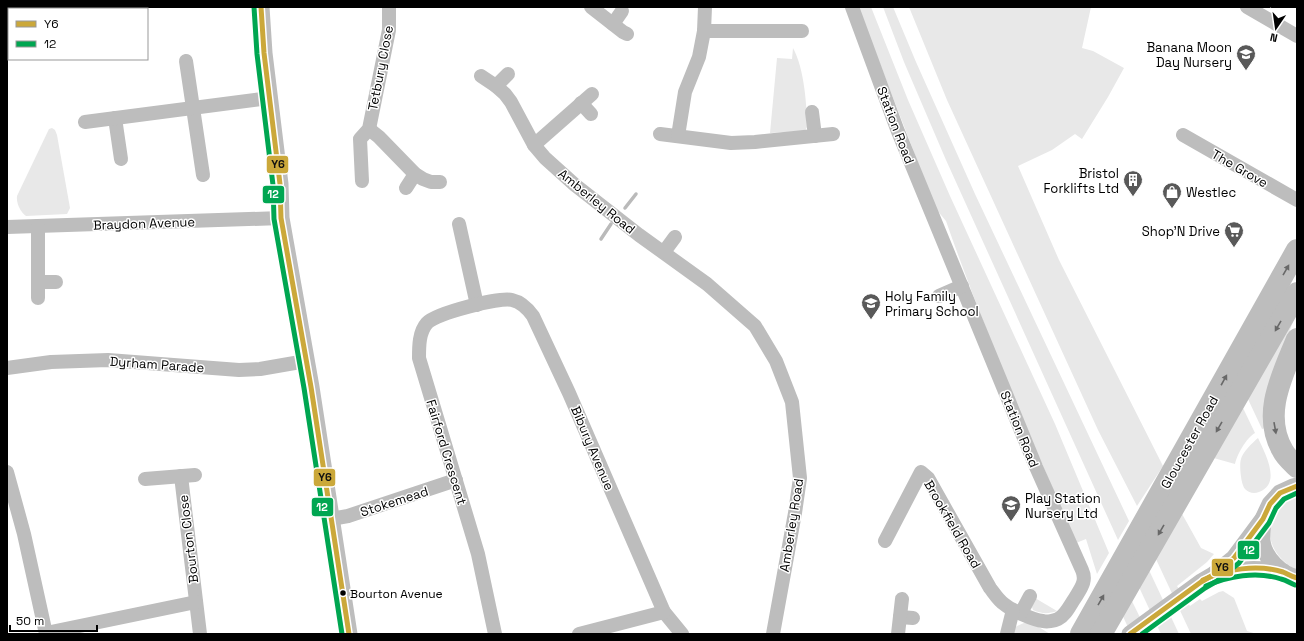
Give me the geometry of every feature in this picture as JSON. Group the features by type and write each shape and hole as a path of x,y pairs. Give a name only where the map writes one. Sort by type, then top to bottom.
{"main road":[{"name":"Gloucester Road","path":"1081,634 1297,250"},
{"name":"Gloucester Road","path":"1101,634 1297,293"},
{"path":"1297,339 1277,389 1273,412 1275,431 1283,451 1297,467"}],"street":[{"path":"261,7 264,53 280,184 281,218 306,361 348,634"},
{"name":"Tetbury Close","path":"362,181 360,139 369,129 389,30 389,7"},
{"path":"591,7 627,34"},
{"path":"678,136 685,92 699,57 704,31 705,7"},
{"name":"Station Road","path":"852,7 897,129 1036,467 1082,570"},
{"path":"1247,7 1297,36"},
{"path":"613,24 622,11"},
{"path":"704,31 793,35"},
{"path":"186,61 203,176"},
{"path":"496,86 508,74"},
{"name":"Amberley Road","path":"480,76 496,86 505,94 511,102 534,145 546,158 576,185 707,284 755,326 776,361 792,402 800,478 794,521 773,634"},
{"path":"534,145 592,94"},
{"path":"85,122 269,98"},
{"path":"581,103 591,114"},
{"path":"812,112 816,136"},
{"path":"115,118 121,159"},
{"name":"Tetbury Close","path":"369,129 415,174 431,182 440,182"},
{"path":"660,134 731,143 833,134"},
{"name":"The Grove","path":"1183,135 1297,200"},
{"path":"406,188 415,174"},
{"name":"Braydon Avenue","path":"7,227 281,218"},
{"path":"459,224 477,305"},
{"path":"38,226 38,298"},
{"path":"664,252 675,237"},
{"path":"38,282 56,282"},
{"path":"939,296 962,286"},
{"name":"Bibury Avenue","path":"477,305 510,299 524,306 533,316 569,393 664,612 682,634"},
{"name":"Fairford Crescent","path":"477,305 444,314 427,323 419,342 419,358 478,554 495,634"},
{"name":"Dyrham Parade","path":"7,368 51,362 108,360 239,370 260,369 306,361"},
{"path":"7,472 24,534 46,634"},
{"name":"Brookfield Road","path":"885,541 921,472 928,478 990,588 1002,603 1017,612 1043,621 1058,619 1064,614 1082,587 1085,577 1082,570"},
{"name":"Bourton Close","path":"145,479 195,475"},
{"name":"Bourton Close","path":"181,476 200,634"},
{"name":"Stokemead","path":"331,519 348,516 456,480"},
{"path":"1130,634 1234,558 1263,519 1270,504 1280,493 1297,486"},
{"path":"1263,519 1262,542 1269,559 1290,575"},
{"path":"1207,578 1235,570 1263,568 1290,575"},
{"path":"1007,634 1017,612 1030,596"},
{"path":"898,634 907,617 902,599"},
{"name":"Bourton Close","path":"46,634 196,602"},
{"path":"579,634 664,612"}],"shaded area":[{"path":"858,7 871,7 908,100 950,196 1055,424 1109,553 1097,574 1086,539 1076,543 1025,423 992,343 946,221 936,209"},
{"path":"883,7 893,7 975,194 1129,521 1118,540 946,160 904,62"},
{"path":"909,7 1091,7 1082,48 1093,51 1124,68 1082,139 1075,134 1052,150 1018,166 1059,260 1163,466 1137,506 1098,430 947,100"},
{"path":"793,48 797,56 802,76 807,127 805,131 770,133 777,58 792,59"},
{"path":"52,128 55,130 57,135 70,208 67,214 26,216 19,207 17,196 49,129"},
{"path":"1296,314 1280,356 1268,427 1262,429 1247,397"},
{"path":"1243,408 1255,433 1242,447 1235,464 1210,457"},
{"path":"1258,438 1270,468 1271,475 1270,482 1266,488 1259,492 1253,493 1245,489 1242,483 1240,462 1246,451"},
{"path":"1297,494 1297,570 1285,563 1277,553 1272,543 1270,532 1271,520 1276,510 1285,501"},
{"path":"1181,512 1201,548 1214,554 1207,562 1177,586 1190,606 1200,599 1202,601 1223,591 1234,598 1247,631 1257,634 1191,634 1155,557"},
{"path":"1148,568 1179,634 1161,634 1138,585"},
{"path":"1130,597 1148,634 1131,634 1121,612"},
{"path":"1035,598 1057,611 1045,613 1033,610 1032,607"},
{"path":"1026,622 1034,624 1050,634 1013,634 1015,627"}],"waterway":[{"path":"625,208 636,194"},
{"path":"601,239 611,224"}],"transit line":[{"name":"12","path":"254,7 257,54 273,185 274,219 304,388 342,634"},
{"name":"Y6","path":"261,7 264,53 280,184 281,218 311,387 349,634"},
{"name":"Y6","path":"1130,634 1201,582 1213,575 1234,558 1263,519 1270,504 1280,493 1297,486"},
{"name":"12","path":"1142,634 1205,588 1217,581 1239,563 1269,523 1276,508 1284,499 1297,493"},
{"name":"Y6","path":"1203,580 1222,573 1252,568 1263,568 1283,572 1297,578"},
{"name":"12","path":"1206,586 1233,577 1253,575 1262,575 1285,580 1295,585"}],"place":[{"name":"Banana Moon Day Nursery","path":"1246,71"},
{"name":"Bristol Forklifts Ltd","path":"1133,197"},
{"name":"Westlec","path":"1172,209"},
{"name":"Shop'N Drive","path":"1234,248"},
{"name":"Holy Family Primary School","path":"871,320"},
{"name":"Play Station Nursery Ltd","path":"1011,522"},
{"name":"Bourton Avenue","path":"343,593"}]}
